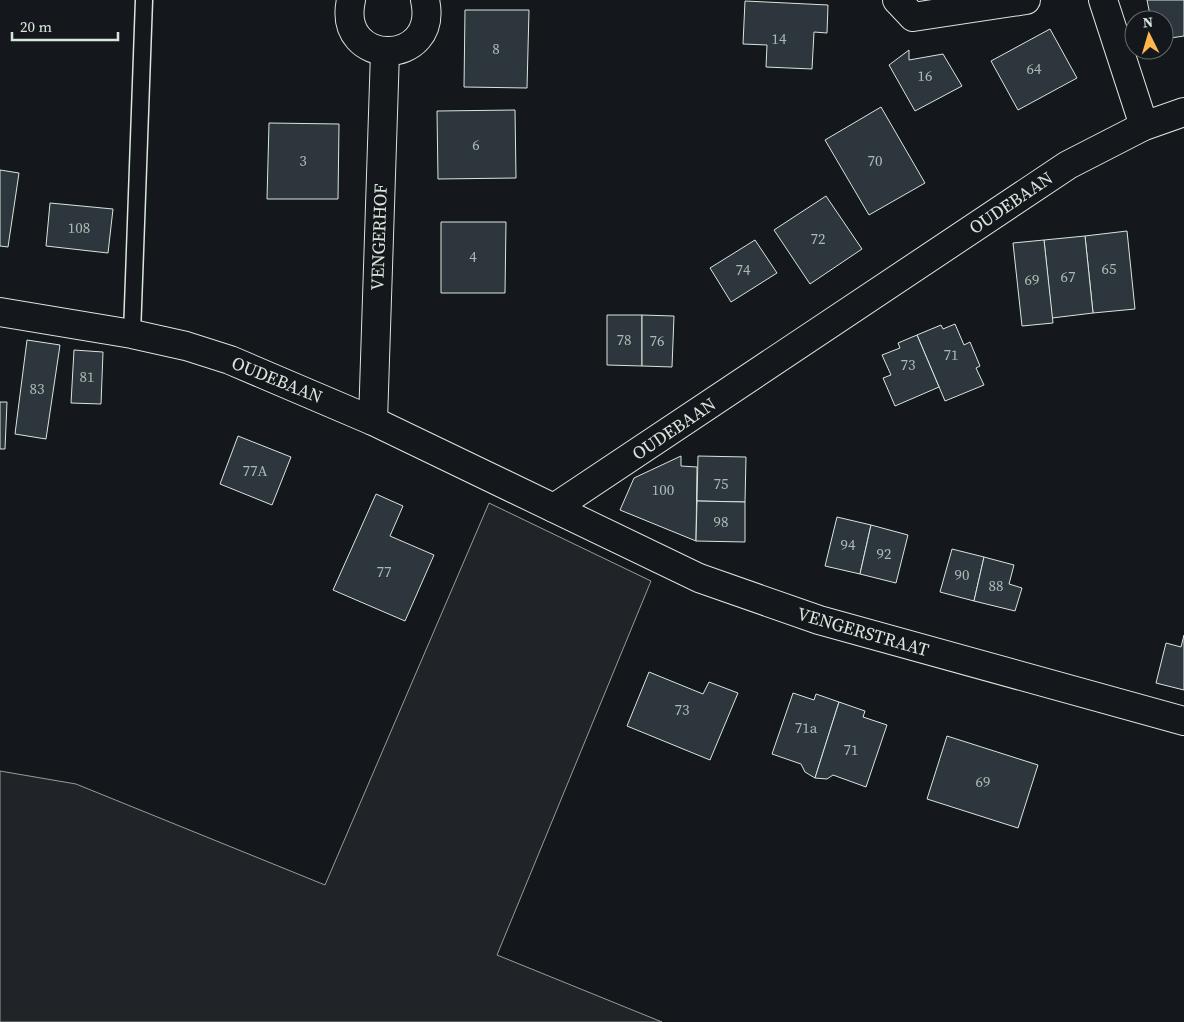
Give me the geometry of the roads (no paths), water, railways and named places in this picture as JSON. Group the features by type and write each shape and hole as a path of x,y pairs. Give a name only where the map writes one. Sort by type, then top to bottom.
{"street":[{"path":"351,0 349,10 350,24 356,36 366,46 385,52 405,48 420,35 426,23 427,11 425,0"},
{"path":"897,0 913,17 1026,0"},
{"path":"1103,0 1144,126"},
{"name":"VENGERHOF","path":"373,421 385,52"},
{"name":"OUDEBAAN","path":"0,312 132,334 186,346 230,360 373,421 554,508 1068,165 1144,126 1184,112"},
{"name":"VENGERSTRAAT","path":"554,508 690,574 760,601 819,620 1184,721"}],"lane":[{"path":"132,334 144,0"}]}
